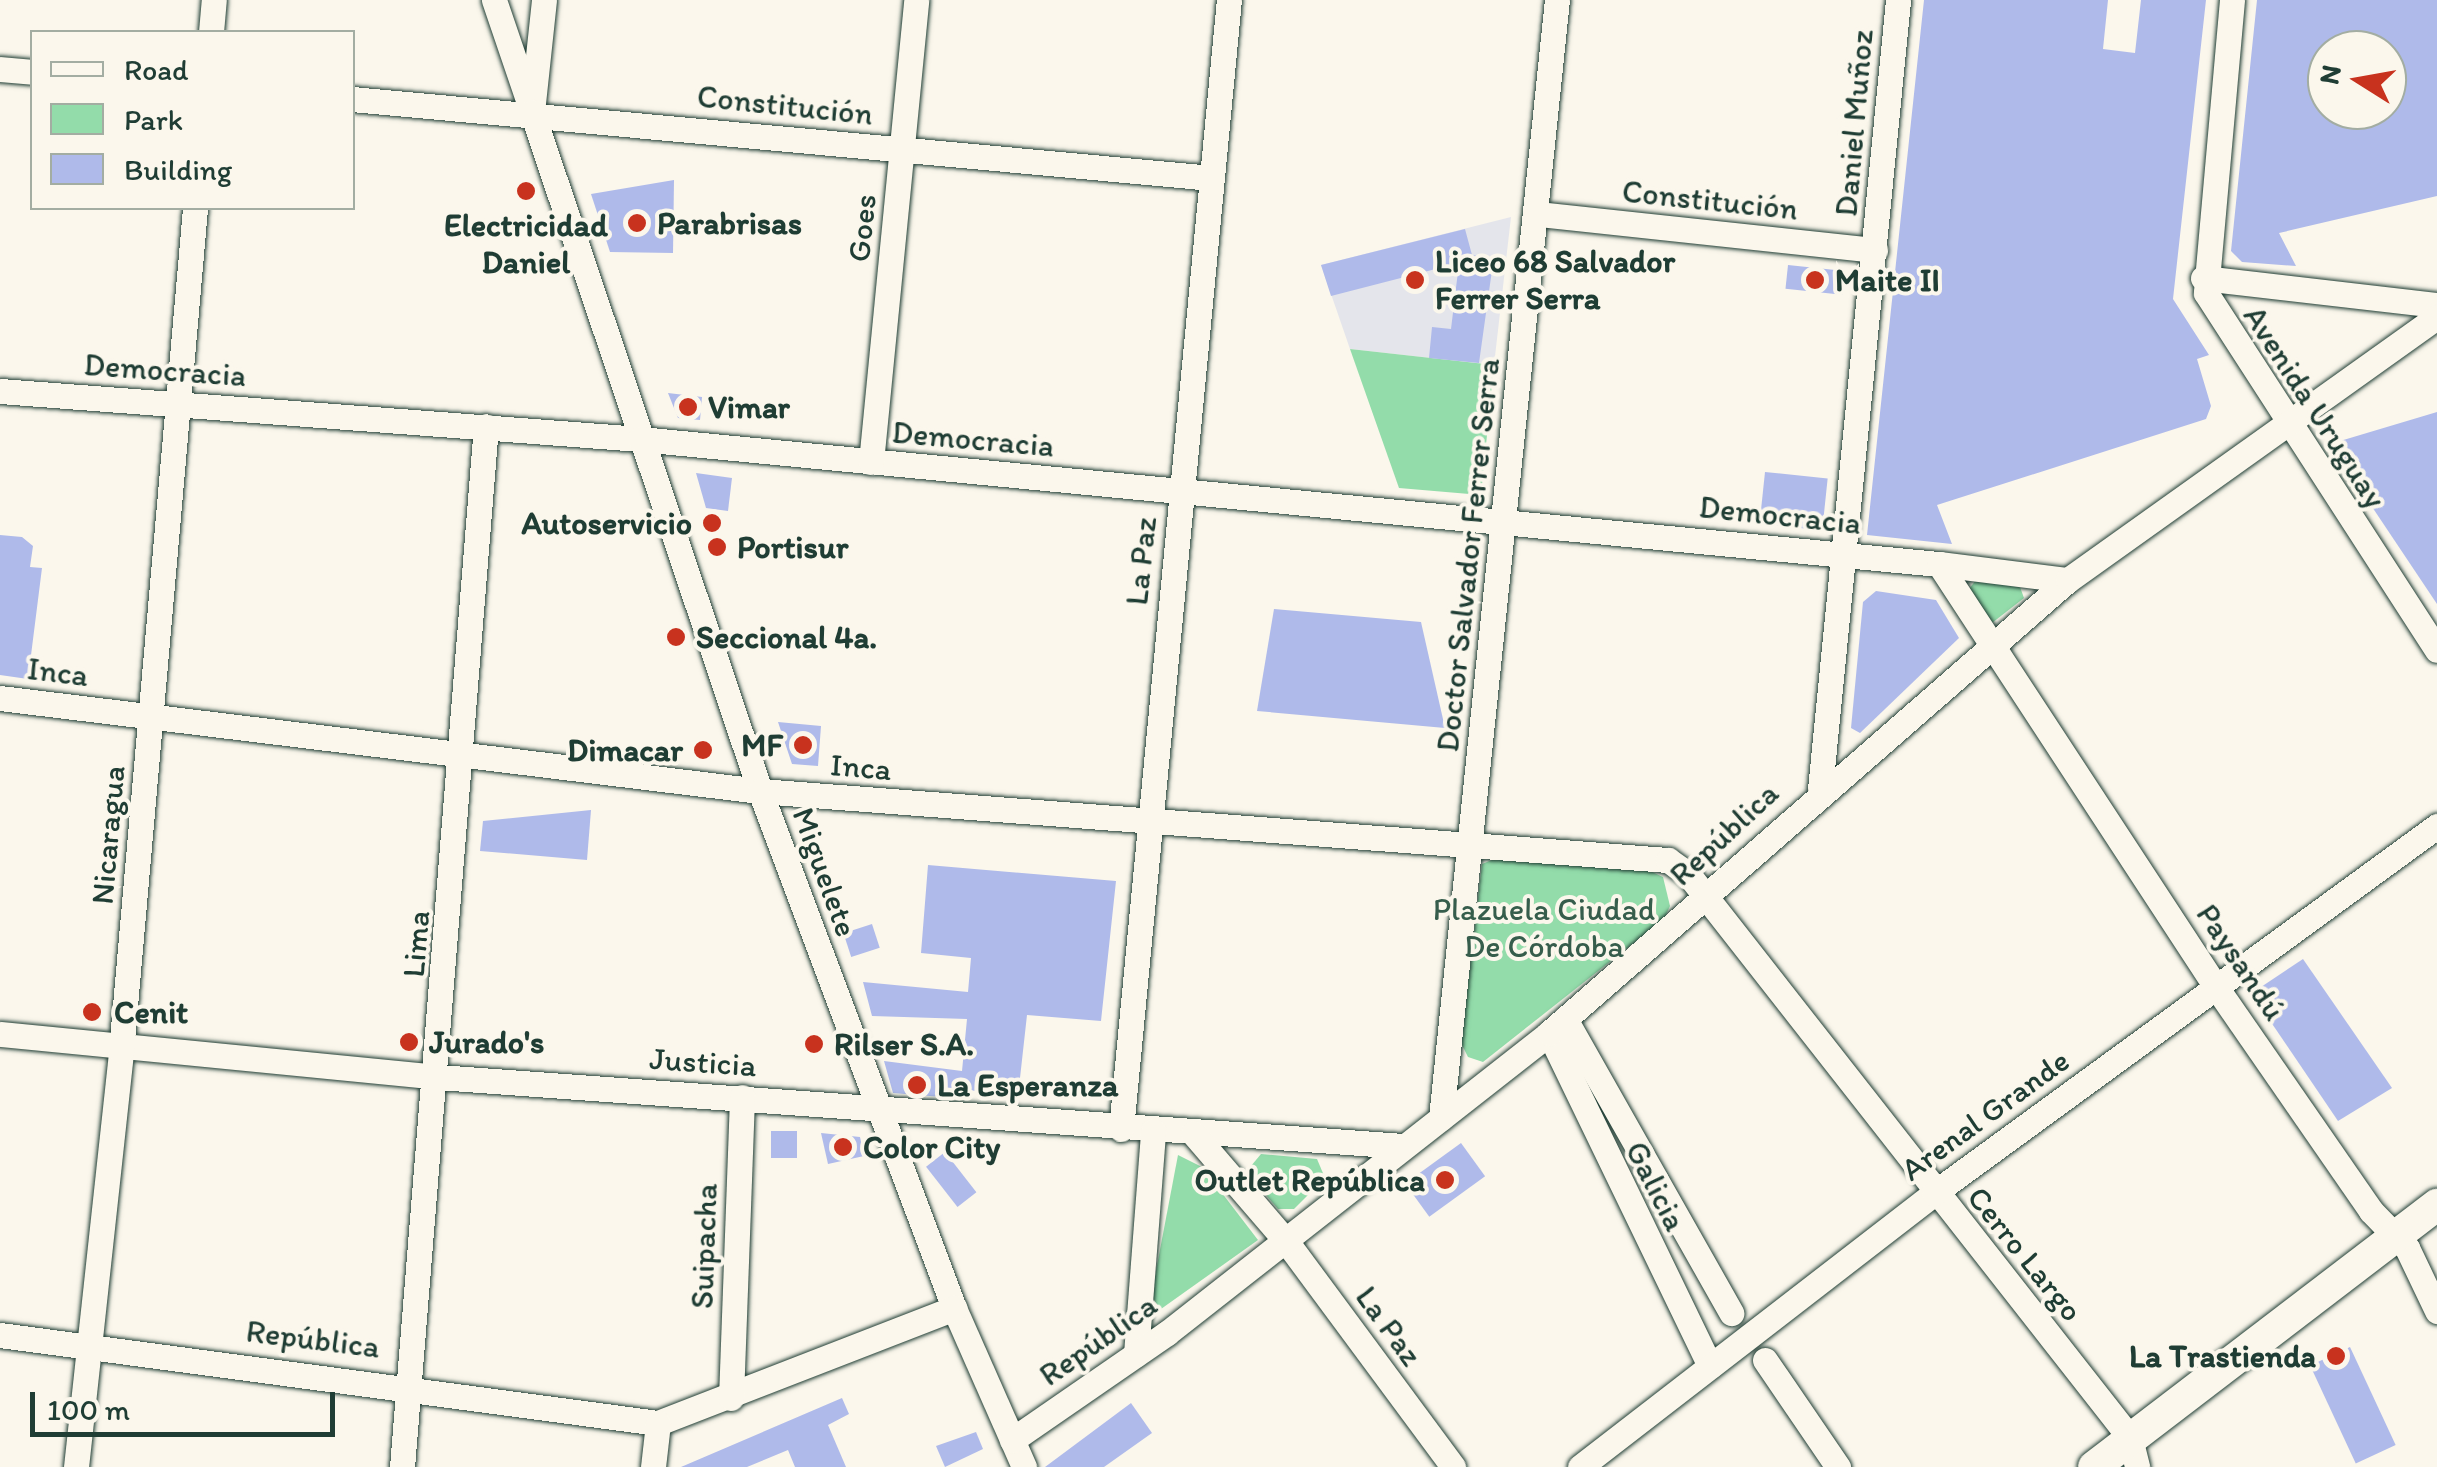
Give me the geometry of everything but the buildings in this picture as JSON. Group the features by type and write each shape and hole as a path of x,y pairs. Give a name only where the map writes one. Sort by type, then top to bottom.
{"main road":[{"path":"2094,1467 2134,1453 2437,1205"}],"street":[{"path":"211,30 214,0"},
{"path":"494,0 532,112"},
{"name":"Miguelete","path":"544,0 532,112 760,791 954,1308 1024,1467"},
{"name":"Goes","path":"871,462 916,0"},
{"name":"La Paz","path":"1121,1129 1229,0"},
{"name":"Doctor Salvador Ferrer Serra","path":"1440,1118 1558,0"},
{"name":"Daniel Muñoz","path":"1820,789 1898,0"},
{"name":"Avenida Uruguay","path":"2232,0 2203,278 2219,324 2437,650"},
{"path":"0,69 30,72"},
{"name":"Constitución","path":"355,99 532,112 1211,178"},
{"name":"Nicaragua","path":"76,1467 121,1051 195,210"},
{"name":"Constitución","path":"1538,214 1875,250"},
{"path":"2203,278 2437,305"},
{"name":"República","path":"1012,1440 1286,1242 1557,1026 1705,897 1820,789 2068,580 2437,318"},
{"name":"Democracia","path":"0,391 640,439 1842,553 2068,580"},
{"name":"Lima","path":"402,1467 464,758 486,426"},
{"path":"1939,564 1992,646"},
{"name":"Paysandú","path":"1992,646 2216,987 2371,1211 2398,1234 2437,1311"},
{"name":"Inca","path":"0,698 464,758 760,791 1148,824 1468,843 1668,860 1705,897"},
{"name":"Arenal Grande","path":"1580,1467 1934,1192 2437,826"},
{"name":"Cerro Largo","path":"1705,897 2134,1453"},
{"name":"Galicia","path":"1557,1026 1731,1312"},
{"name":"Galicia","path":"1557,1026 1710,1366"},
{"name":"Justicia","path":"0,1034 121,1051 438,1077 742,1097 1121,1129 1404,1146"},
{"name":"Suipacha","path":"731,1398 742,1097"},
{"path":"1136,1354 1153,1131"},
{"name":"La Paz","path":"1193,1133 1286,1242 1453,1467"},
{"name":"República","path":"0,1335 408,1384 658,1423 731,1398 954,1308"},
{"path":"1765,1360 1838,1467"},
{"path":"654,1467 658,1423"}],"shaded area":[{"name":"Liceo 68 Salvador Ferrer Serra","path":"1511,217 1494,365 1350,349 1321,265"}],"green space":[{"path":"1350,349 1494,365 1481,495 1399,488"},
{"path":"1976,580 2020,587 2024,598 1992,623 1969,589"},
{"name":"Plazuela Ciudad De Córdoba","path":"1499,857 1650,871 1663,877 1670,906 1664,919 1483,1062 1468,1057 1461,1043 1482,864"},
{"path":"1261,1154 1317,1159 1325,1178 1294,1209 1278,1209 1246,1172"},
{"path":"1178,1155 1202,1167 1258,1240 1161,1309 1151,1297"}],"place":[{"name":"Electricidad Daniel","path":"526,191"},
{"name":"Parabrisas","path":"637,223"},
{"name":"Liceo 68 Salvador Ferrer Serra","path":"1415,280"},
{"name":"Maite II","path":"1815,280"},
{"name":"Vimar","path":"688,407"},
{"name":"Autoservicio","path":"712,523"},
{"name":"Portisur","path":"717,547"},
{"name":"Seccional 4a.","path":"676,637"},
{"name":"MF","path":"803,745"},
{"name":"Dimacar","path":"703,750"},
{"name":"Cenit","path":"92,1012"},
{"name":"Jurado's","path":"409,1042"},
{"name":"Rilser S.A.","path":"814,1044"},
{"name":"La Esperanza","path":"917,1085"},
{"name":"Color City","path":"843,1147"},
{"name":"Outlet República","path":"1445,1180"},
{"name":"La Trastienda","path":"2336,1356"}]}
